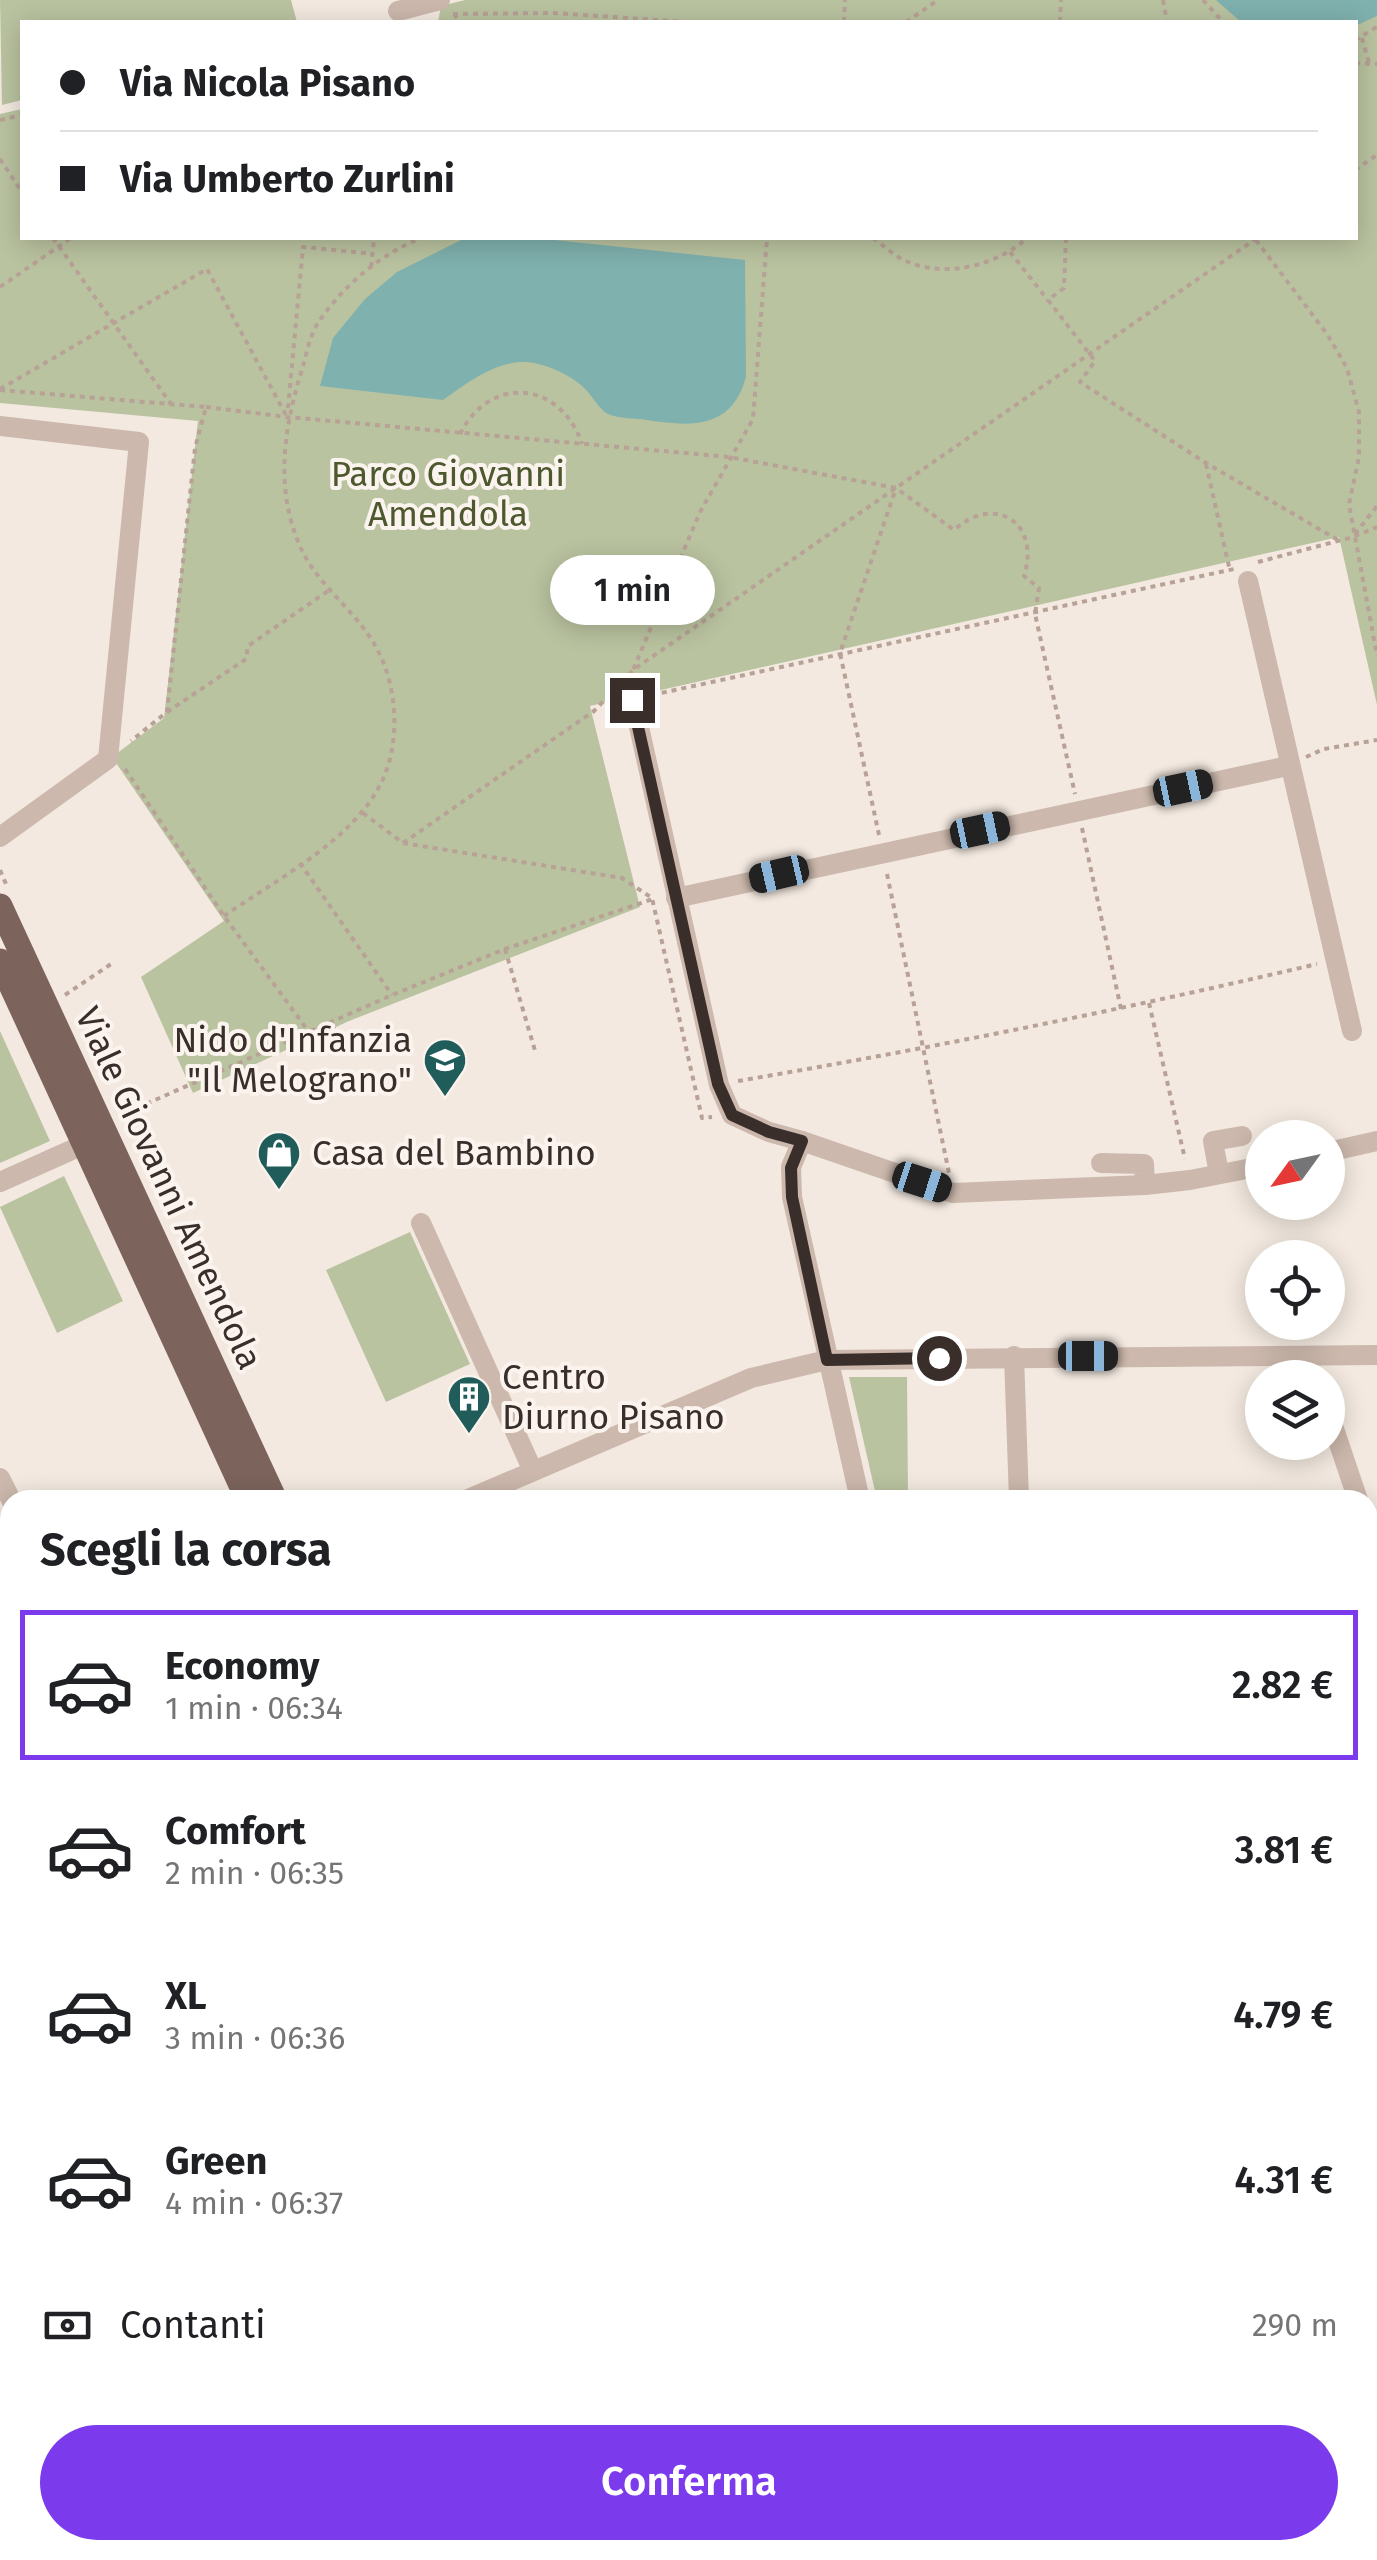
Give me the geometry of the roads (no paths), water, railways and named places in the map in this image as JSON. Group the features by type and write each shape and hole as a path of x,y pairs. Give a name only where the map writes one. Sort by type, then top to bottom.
{"main road":[{"name":"Viale Giovanni Amendola","path":"0,906 100,1134 244,1490"},
{"name":"Viale Giovanni Amendola","path":"0,961 100,1134 270,1490"}],"street":[{"path":"398,11 438,8"},
{"path":"0,426 139,442 108,759 0,837"},
{"path":"1238,575 1352,1031"},
{"path":"632,700 718,1084 732,1115 769,1132 953,1193 1145,1185 1245,1169"},
{"path":"676,898 1288,766"},
{"path":"0,1182 100,1134"},
{"path":"1219,1174 1213,1141 1242,1136"},
{"path":"802,1141 791,1168 792,1197 858,1490"},
{"path":"1345,1149 1377,1142"},
{"path":"1101,1163 1144,1164 1145,1185"},
{"path":"422,1223 532,1469"},
{"path":"1308,1354 1310,1360"},
{"path":"487,1490 751,1378 827,1360 1377,1355"},
{"path":"1014,1356 1019,1490"},
{"path":"1344,1460 1355,1490"}],"water":[{"path":"1216,0 1377,0 1377,16 1358,25 1358,20 1239,20"},
{"path":"461,240 554,240 745,260 746,377 740,394 720,415 708,421 679,424 608,414 572,378 534,363 497,367 443,400 320,386 333,338 365,299 397,272"}],"place":[{"name":"Nido d'Infanzia \"Il Melograno\"","path":"445,1098"},
{"name":"Casa del Bambino","path":"279,1191"},
{"name":"Centro Diurno Pisano","path":"469,1435"}],"park label":[{"name":"Parco Giovanni Amendola","path":"448,494"}]}
